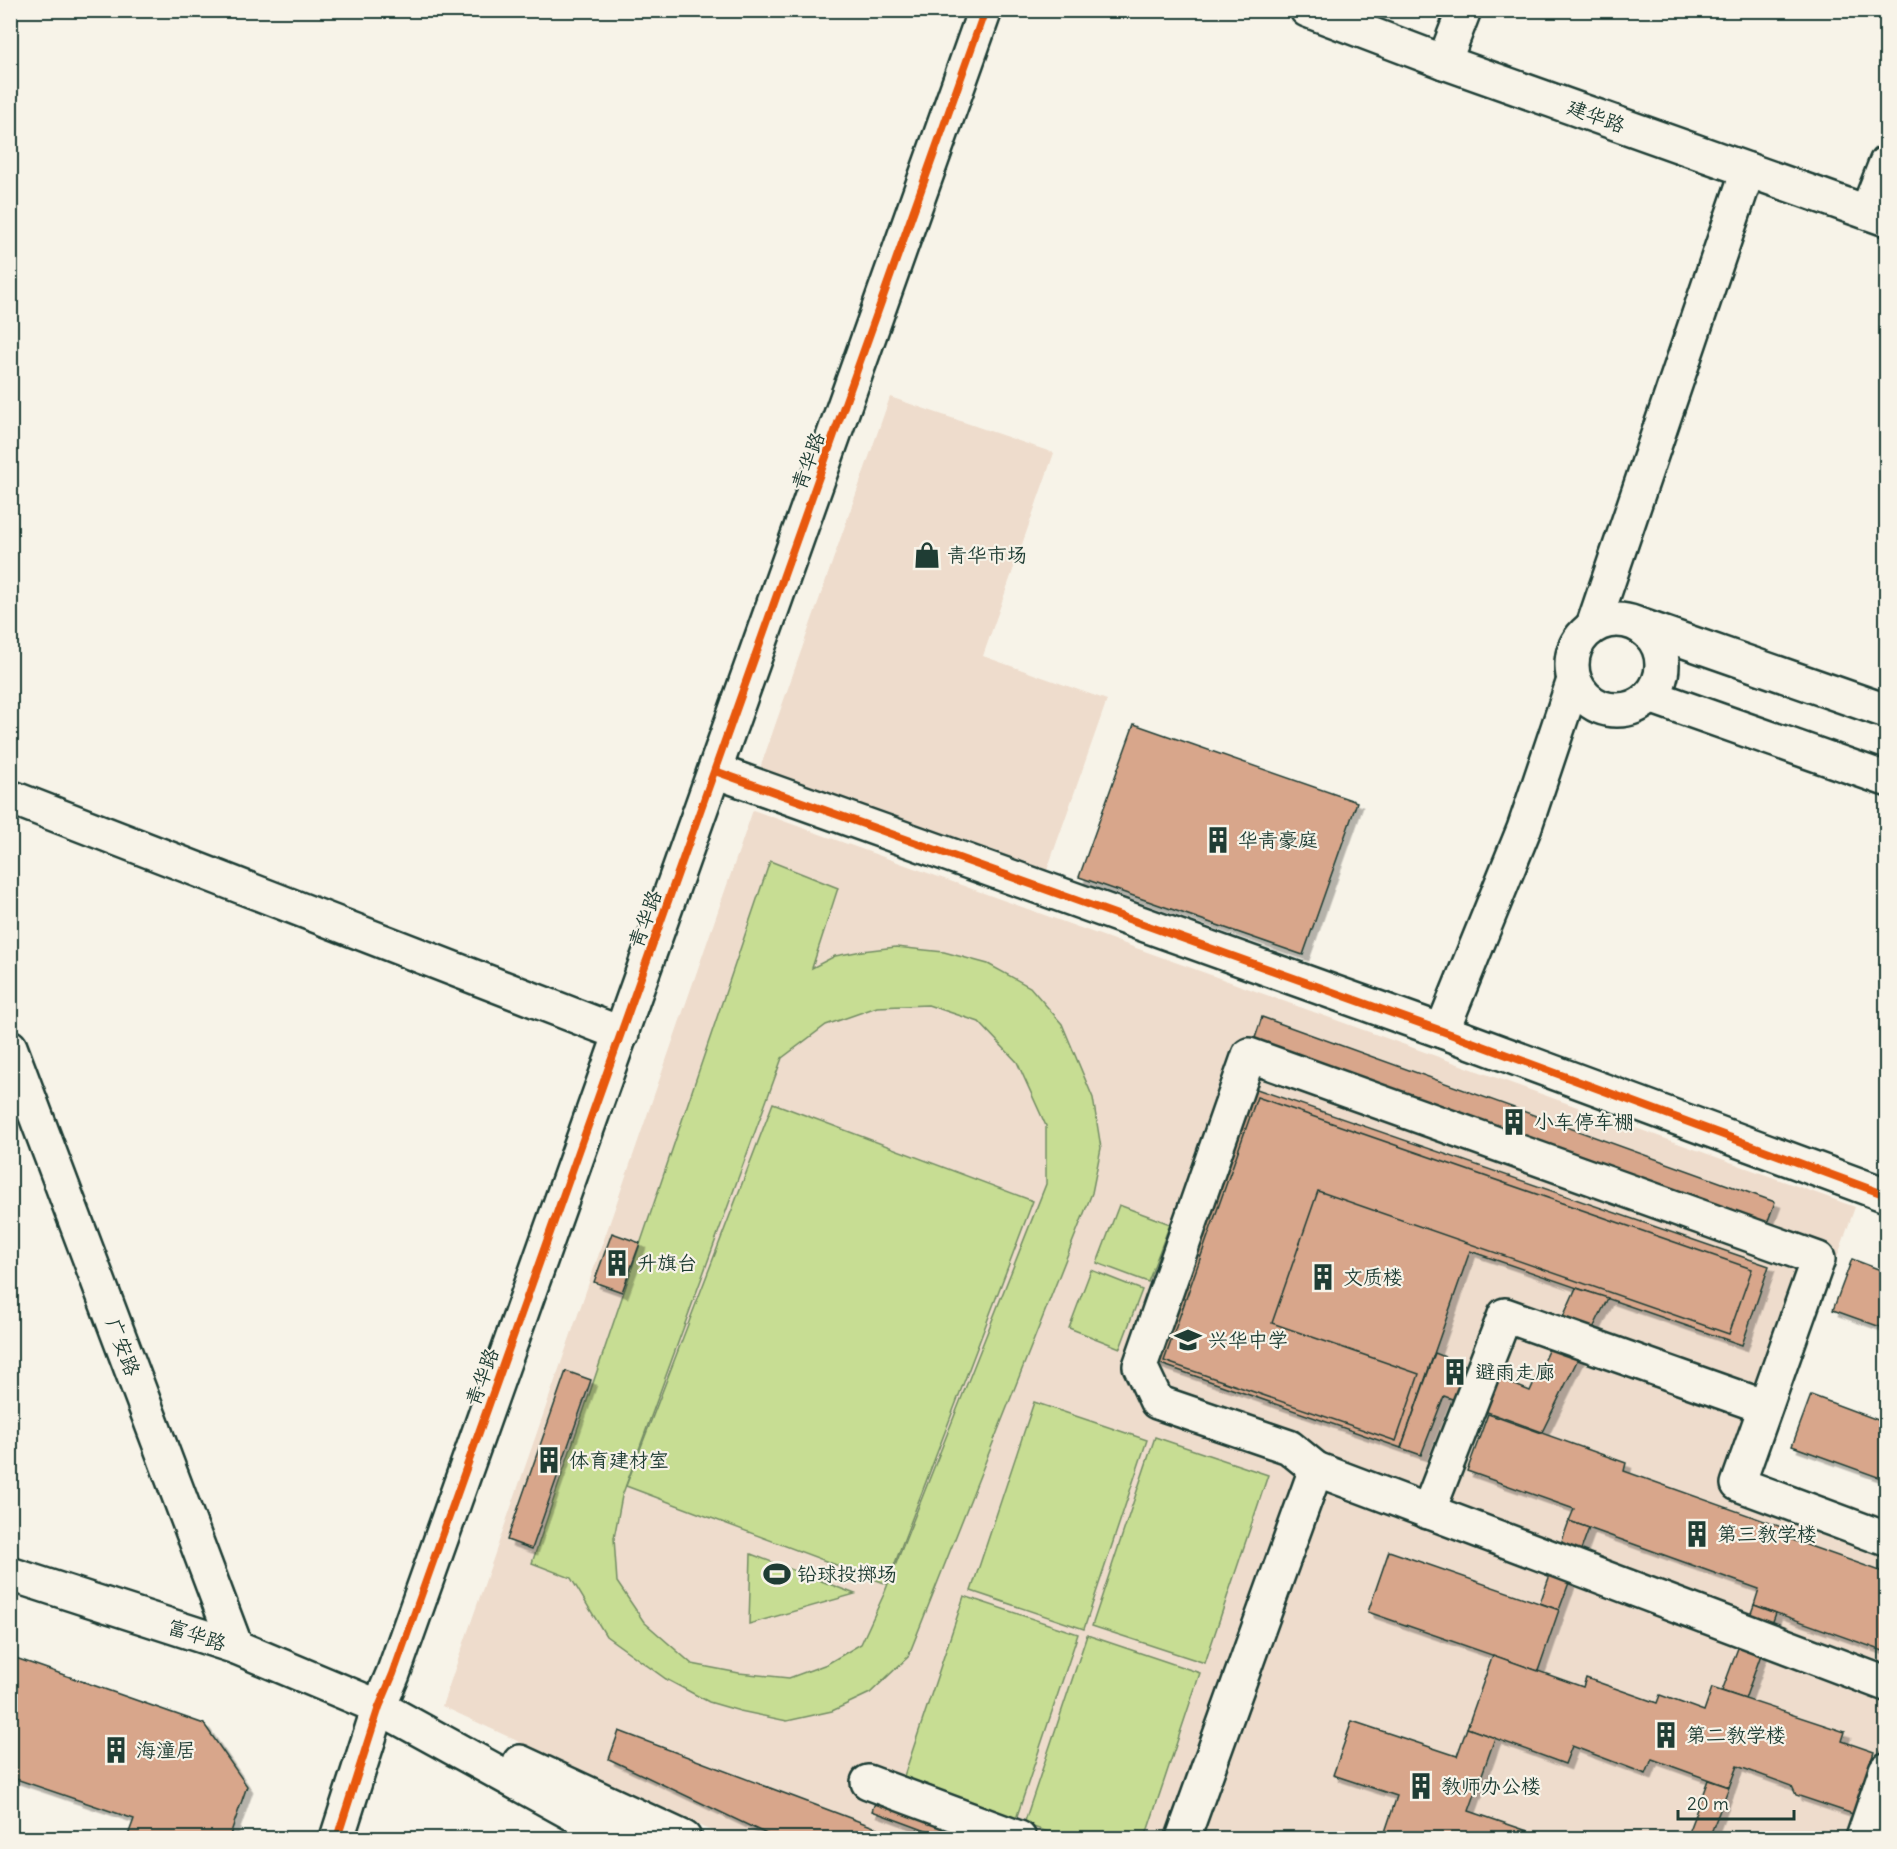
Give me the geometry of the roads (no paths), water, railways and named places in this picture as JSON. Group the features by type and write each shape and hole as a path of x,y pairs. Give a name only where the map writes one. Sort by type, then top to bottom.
{"street":[{"name":"青华路","path":"337,1839 379,1707 393,1674 622,1034 985,10"},
{"name":"建华路","path":"1307,10 1444,62 1877,216"},
{"path":"1444,62 1464,10"},
{"path":"1877,216 1887,163"},
{"path":"1593,626 1748,170"},
{"path":"1636,624 1648,632 1657,643 1662,657 1658,685 1650,696 1638,705 1623,710 1608,709 1594,703 1582,693 1574,680 1572,664 1574,649 1582,636 1593,626 1608,620 1622,620 1636,624 1887,711"},
{"path":"1442,1031 1524,829 1574,680"},
{"path":"1650,696 1887,779"},
{"path":"715,771 1442,1031 1887,1195"},
{"path":"10,797 622,1034"},
{"name":"广安路","path":"10,1047 236,1647"},
{"path":"1887,1539 1738,1484 1818,1259 1249,1055 1140,1366 1157,1402 1289,1447 1316,1469 1887,1684"},
{"path":"1428,1512 1505,1315 1765,1407"},
{"path":"1183,1839 1316,1469"},
{"name":"富华路","path":"10,1574 236,1647 379,1707 617,1839"},
{"name":"富华路","path":"379,1707 433,1722 684,1839"},
{"path":"1863,1839 1887,1770"},
{"path":"868,1782 1019,1839"}],"place":[{"name":"青华市场","path":"927,555"},
{"name":"华青豪庭","path":"1218,840"},
{"name":"小车停车棚","path":"1514,1122"},
{"name":"升旗台","path":"617,1263"},
{"name":"文质楼","path":"1323,1277"},
{"name":"兴华中学","path":"1188,1340"},
{"name":"避雨走廊","path":"1455,1372"},
{"name":"体育建材室","path":"549,1460"},
{"name":"第三教学楼","path":"1697,1534"},
{"name":"铅球投掷场","path":"777,1574"},
{"name":"第二教学楼","path":"1666,1735"},
{"name":"海潼居","path":"116,1750"},
{"name":"教师办公楼","path":"1421,1786"}]}
